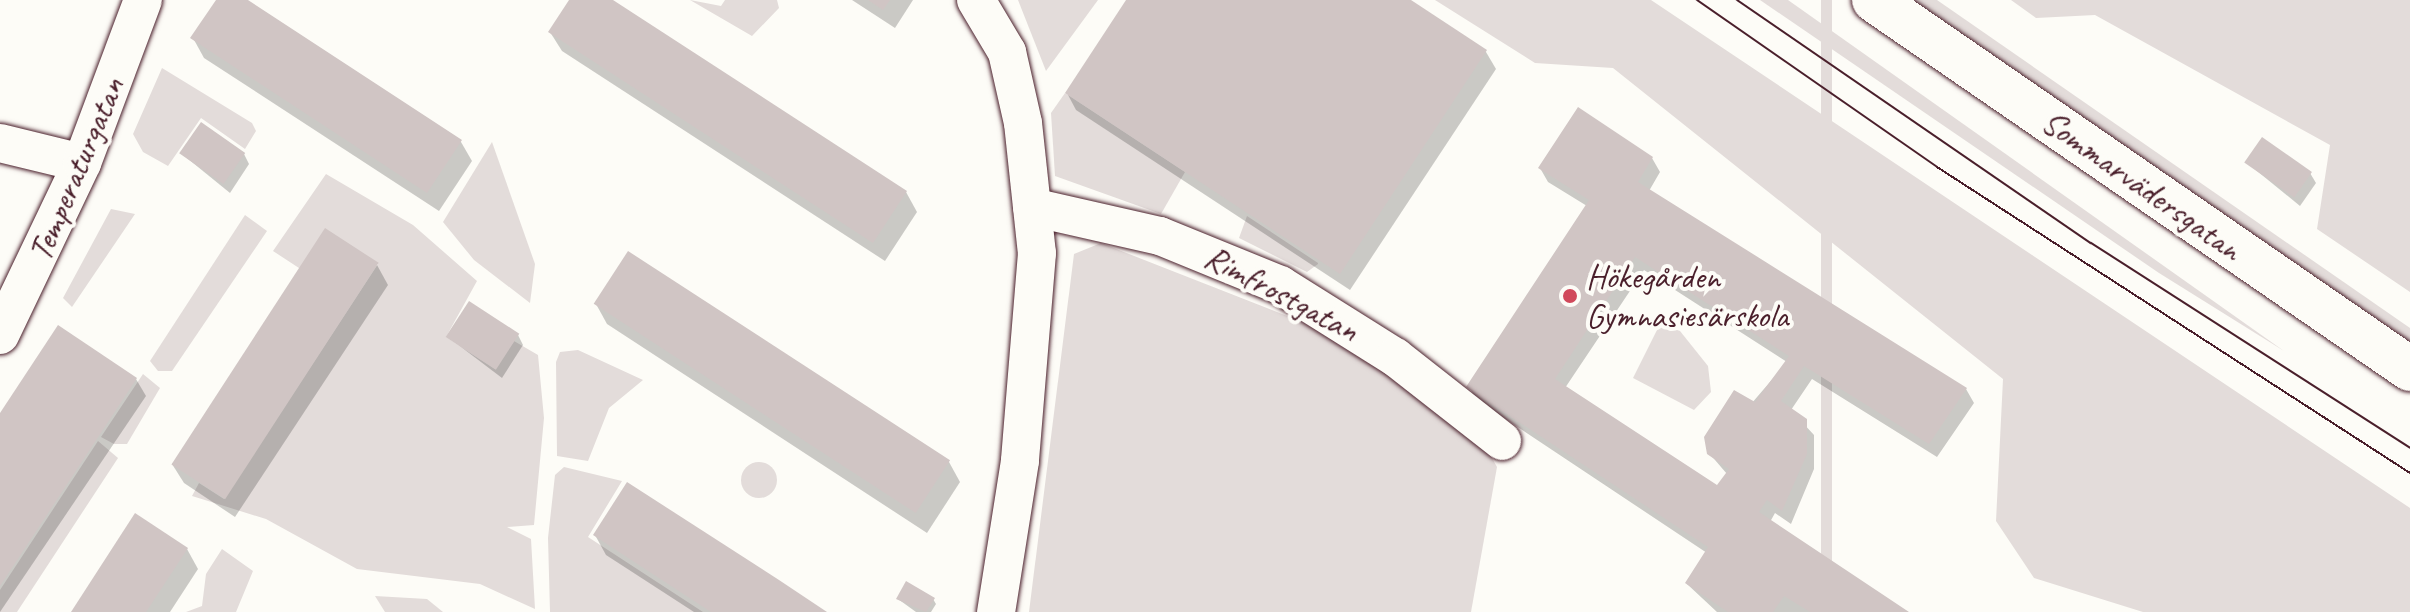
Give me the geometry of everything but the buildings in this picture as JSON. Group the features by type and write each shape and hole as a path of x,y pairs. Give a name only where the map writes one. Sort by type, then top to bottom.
{"street":[{"name":"Temperaturgatan","path":"0,335 82,163 143,0"},
{"path":"976,0 1007,52 1037,253 1028,396 996,612"},
{"name":"Sommarvädersgatan","path":"1874,0 2410,369"},
{"path":"0,143 82,163"},
{"name":"Rimfrostgatan","path":"1032,207 1160,236 1280,285 1395,357 1502,441"}],"shaded area":[{"path":"690,0 721,6 725,0 777,0 779,8 752,36"},
{"path":"1018,0 1098,0 1046,71"},
{"path":"1435,0 1651,0 2410,508 2410,612 2143,612 2034,578 1996,521 2003,379 1613,68 1535,63"},
{"path":"1760,0 1788,0 2284,351 2159,273"},
{"path":"1821,0 1832,0 1832,612 1821,612"},
{"path":"1904,0 1937,0 2410,328 2410,346"},
{"path":"2011,0 2410,0 2410,292 2317,229 2330,145 2095,15 2036,18"},
{"path":"162,68 252,123 256,131 245,149 201,118 168,166 143,152 133,134"},
{"path":"1065,93 1185,172 1161,214 1055,176 1051,113"},
{"path":"492,142 535,264 530,303 474,260 443,222"},
{"path":"326,174 413,225 477,281 446,337 495,369 514,341 538,355 544,418 534,525 507,527 531,539 535,609 480,584 357,569 266,519 192,496 199,483 224,499 378,264 299,268 273,251"},
{"path":"111,209 135,214 72,307 63,298"},
{"path":"245,215 267,231 172,371 158,371 150,361"},
{"path":"1247,216 1318,264 1307,272 1239,238"},
{"path":"1101,243 1300,321 1390,370 1484,444 1497,467 1471,612 1029,612 1074,254"},
{"path":"1660,324 1680,331 1708,366 1711,392 1694,410 1633,378"},
{"path":"578,350 643,380 609,408 588,461 557,456 556,362 560,352"},
{"path":"143,374 160,388 127,444 114,444 101,437"},
{"path":"98,441 118,458 17,612 0,612 0,590"},
{"path":"759,462 772,467 777,480 772,493 759,498 746,493 741,480 746,467"},
{"path":"564,467 622,481 588,537 703,612 550,612 548,538 555,475"},
{"path":"222,549 253,571 236,612 186,612 202,606 206,574"},
{"path":"375,596 427,599 443,612 385,612"}],"tram line":[{"path":"1697,0 1937,167 2410,473"},
{"path":"1737,0 2091,243 2410,448"}],"place":[{"name":"Hökegården Gymnasiesärskola","path":"1570,296"}]}
